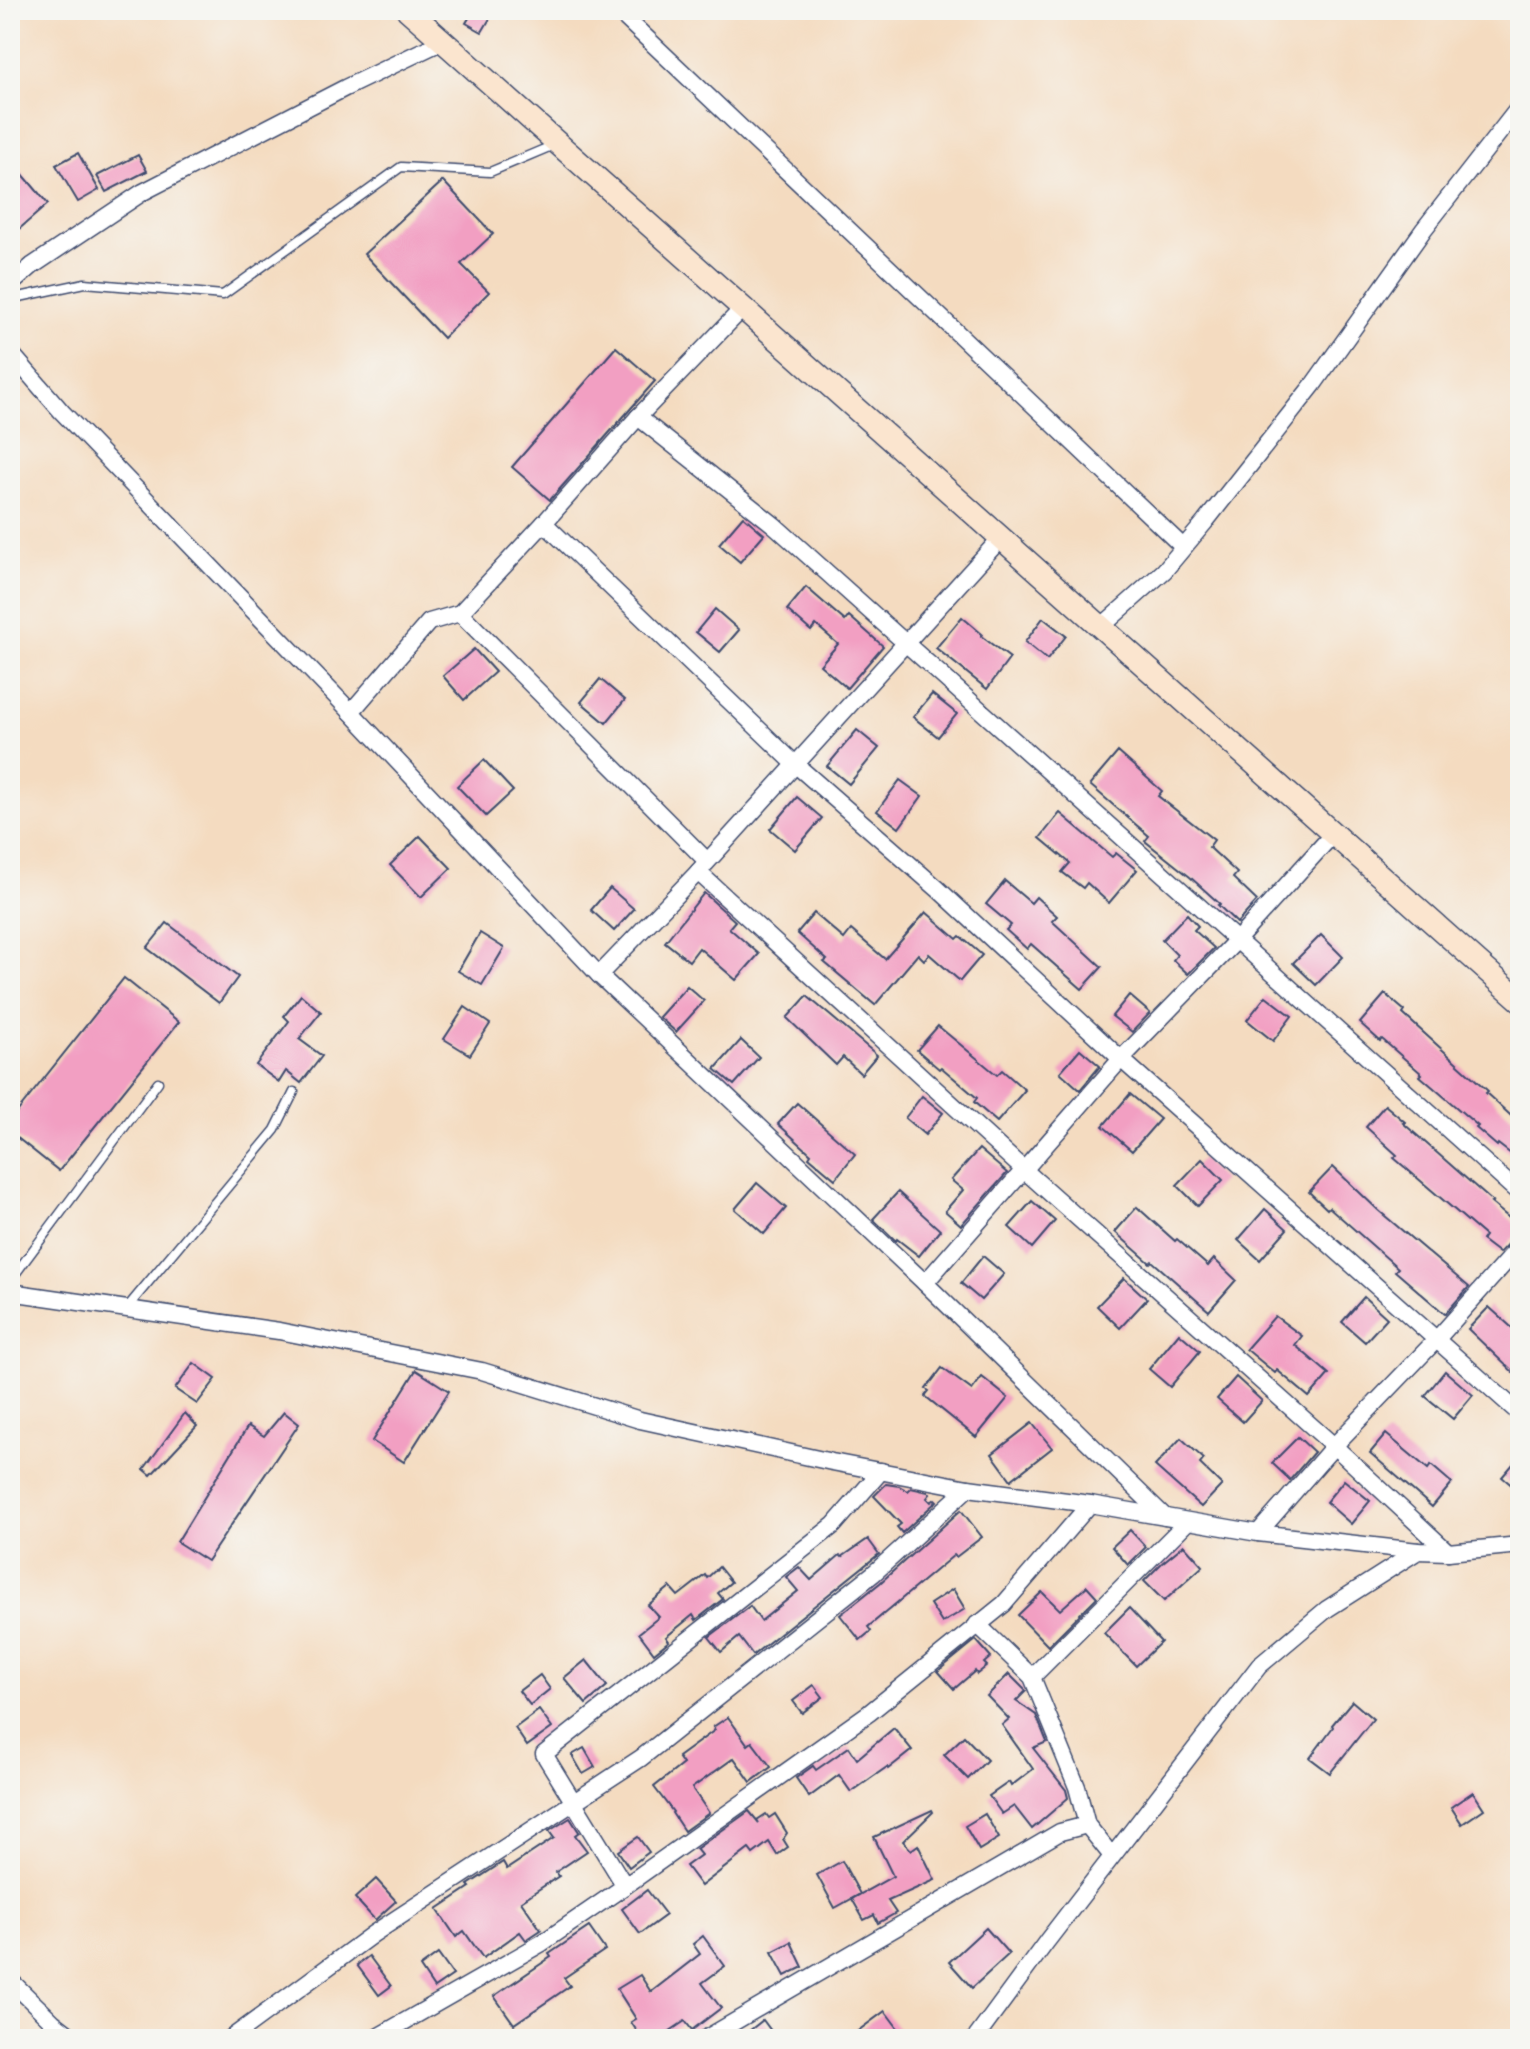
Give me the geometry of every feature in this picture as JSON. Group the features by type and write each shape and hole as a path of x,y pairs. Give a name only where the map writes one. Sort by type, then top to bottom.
{"main road":[{"path":"420,13 443,41 1520,1000"}],"street":[{"path":"617,10 1183,547"},
{"path":"10,285 32,266 143,192 443,41"},
{"path":"1101,627 1164,571 1313,385 1424,229 1520,106"},
{"path":"351,712 429,622 460,613 638,417 743,308"},
{"path":"10,352 62,412 599,975 925,1283 1166,1518"},
{"path":"638,417 774,525 1520,1194"},
{"path":"544,523 795,764 1520,1414"},
{"path":"599,975 702,867 1001,538"},
{"path":"460,613 702,867 1023,1169 1334,1446 1448,1552"},
{"path":"925,1283 1121,1059 1237,940 1333,834"},
{"path":"1258,1533 1334,1446 1437,1339 1520,1246"},
{"path":"10,1292 279,1331 482,1371 640,1420 968,1488 1090,1504 1258,1533 1418,1551 1448,1552 1520,1545"},
{"path":"625,1886 544,1754 834,1525 881,1471"},
{"path":"230,2039 373,1934 641,1758 873,1574 968,1488"},
{"path":"374,2039 542,1943 869,1713 1004,1604 1090,1504"},
{"path":"1032,1677 1187,1522"},
{"path":"975,2039 1259,1666 1327,1609 1418,1551"},
{"path":"977,1624 1032,1677 1077,1787 1087,1825 1112,1856"},
{"path":"705,2039 1060,1832 1087,1825"},
{"path":"10,1980 75,2039"}],"lane":[{"path":"10,299 85,283 223,295 401,167 490,172 558,144"},
{"path":"10,1281 158,1082"},
{"path":"126,1309 275,1130 294,1092"},
{"path":"36,2039 53,2022"}],"building":[{"path":"474,10 495,10 482,32 466,23"},
{"path":"78,153 99,190 78,202 56,165"},
{"path":"138,155 147,171 106,192 97,176"},
{"path":"10,159 48,204 10,237"},
{"path":"443,181 493,234 461,264 489,292 443,338 364,254"},
{"path":"616,347 655,381 550,500 512,467"},
{"path":"743,516 764,534 740,562 719,544"},
{"path":"806,587 845,621 849,616 883,646 847,688 820,665 838,644 816,625 811,631 787,610"},
{"path":"715,609 739,630 720,652 696,632"},
{"path":"962,617 1010,658 987,689 936,648"},
{"path":"1043,618 1066,636 1047,660 1025,642"},
{"path":"474,649 495,672 464,700 443,676"},
{"path":"600,679 625,700 606,723 581,702"},
{"path":"932,694 957,714 938,737 913,717"},
{"path":"857,730 879,748 849,784 827,766"},
{"path":"1118,752 1162,791 1158,796 1214,840 1209,847 1237,873 1233,878 1257,901 1237,923 1190,877 1145,841 1149,836 1090,785"},
{"path":"484,760 513,791 486,816 457,786"},
{"path":"900,780 922,796 899,828 877,811"},
{"path":"797,797 822,818 795,850 770,829"},
{"path":"1060,813 1112,857 1116,853 1137,870 1109,903 1087,883 1083,888 1062,872 1070,863 1040,838"},
{"path":"420,836 451,868 421,897 390,865"},
{"path":"1005,881 1031,903 1036,897 1057,916 1052,921 1102,967 1082,989 1031,944 1027,949 1006,930 1011,925 986,904"},
{"path":"610,888 634,909 614,931 591,910"},
{"path":"704,893 735,921 729,928 759,954 736,980 699,948 689,961 665,942"},
{"path":"926,912 957,939 960,936 982,955 960,981 929,954 924,960 918,954 875,1005 824,962 827,960 797,933 814,913 844,939 851,930 885,959"},
{"path":"1187,914 1198,926 1194,930 1214,948 1188,974 1173,960 1177,955 1162,940"},
{"path":"167,923 238,977 219,1003 147,948"},
{"path":"480,933 504,948 482,985 458,971"},
{"path":"1321,935 1343,957 1316,985 1293,963"},
{"path":"124,978 179,1022 59,1171 10,1132 10,1121"},
{"path":"687,986 704,1001 676,1032 659,1017"},
{"path":"1385,994 1520,1124 1520,1161 1476,1128 1478,1126 1420,1076 1422,1074 1360,1023"},
{"path":"301,995 321,1012 299,1039 322,1056 301,1083 286,1071 279,1082 256,1065 289,1021 284,1016"},
{"path":"1129,995 1150,1013 1132,1032 1112,1016"},
{"path":"807,996 877,1055 861,1074 843,1057 836,1065 787,1018"},
{"path":"1266,996 1292,1016 1273,1041 1247,1020"},
{"path":"465,1007 490,1024 470,1055 444,1039"},
{"path":"938,1026 997,1075 1002,1070 1025,1090 997,1122 974,1102 977,1098 917,1050"},
{"path":"741,1040 759,1057 734,1085 715,1069"},
{"path":"1080,1049 1100,1066 1080,1090 1060,1072"},
{"path":"1130,1094 1160,1119 1132,1151 1103,1126"},
{"path":"922,1096 943,1113 925,1135 905,1118"},
{"path":"797,1103 855,1154 835,1179 778,1124"},
{"path":"1385,1105 1520,1227 1520,1234 1499,1253 1482,1240 1485,1236 1394,1158 1397,1155 1366,1127"},
{"path":"979,1149 1007,1173 961,1225 945,1211 963,1190 951,1180"},
{"path":"1202,1159 1223,1180 1198,1206 1177,1185"},
{"path":"1333,1167 1378,1210 1469,1287 1445,1314 1395,1271 1398,1268 1309,1192"},
{"path":"757,1183 786,1208 764,1234 735,1209"},
{"path":"898,1192 940,1230 919,1256 896,1241 873,1219"},
{"path":"1032,1201 1055,1221 1032,1248 1009,1227"},
{"path":"1137,1207 1208,1266 1214,1259 1236,1280 1209,1311 1115,1232"},
{"path":"1265,1209 1287,1229 1260,1260 1238,1240"},
{"path":"983,1256 1004,1274 981,1300 961,1283"},
{"path":"1124,1278 1147,1299 1120,1328 1097,1306"},
{"path":"1364,1297 1387,1318 1365,1342 1342,1322"},
{"path":"1489,1307 1520,1335 1520,1379 1468,1329"},
{"path":"1275,1316 1302,1336 1295,1345 1329,1374 1309,1397 1246,1349"},
{"path":"1179,1333 1200,1351 1170,1387 1149,1369"},
{"path":"194,1363 216,1379 197,1404 175,1389"},
{"path":"942,1368 972,1390 982,1377 1008,1398 976,1437 925,1396 929,1391 926,1389"},
{"path":"416,1370 449,1391 404,1462 372,1441"},
{"path":"1445,1371 1473,1395 1453,1419 1425,1396"},
{"path":"1236,1377 1262,1401 1243,1422 1217,1399"},
{"path":"284,1412 299,1424 207,1561 177,1542 248,1426 264,1436"},
{"path":"185,1413 197,1426 151,1475 144,1469"},
{"path":"1032,1423 1052,1448 1011,1480 992,1454"},
{"path":"1386,1434 1428,1469 1431,1465 1452,1483 1432,1507 1370,1453"},
{"path":"1298,1437 1314,1452 1290,1480 1272,1463"},
{"path":"1181,1438 1204,1459 1200,1464 1222,1485 1201,1507 1155,1466"},
{"path":"1520,1456 1520,1492 1502,1477"},
{"path":"1344,1480 1370,1501 1351,1524 1326,1502"},
{"path":"886,1484 908,1491 911,1488 928,1492 927,1498 931,1502 937,1501 902,1533 897,1527 901,1524 874,1496"},
{"path":"961,1510 982,1537 956,1557 954,1555 868,1627 871,1631 860,1640 840,1615"},
{"path":"1130,1530 1146,1547 1128,1565 1112,1547"},
{"path":"868,1539 879,1554 753,1655 739,1637 721,1652 709,1637 750,1606 761,1621 798,1591 786,1577 799,1567 811,1580 840,1555 842,1557"},
{"path":"1184,1545 1203,1566 1164,1601 1144,1581"},
{"path":"719,1567 731,1582 718,1593 723,1599 696,1620 693,1615 666,1637 669,1641 654,1653 639,1633 659,1617 648,1605 670,1587 678,1596"},
{"path":"1087,1586 1097,1597 1048,1646 1018,1615 1042,1592 1060,1610"},
{"path":"953,1589 965,1609 942,1623 930,1604"},
{"path":"1129,1608 1161,1642 1136,1666 1104,1633"},
{"path":"976,1640 991,1657 984,1663 987,1666 977,1674 975,1671 954,1689 938,1671"},
{"path":"586,1660 607,1686 586,1704 564,1678"},
{"path":"1009,1674 1026,1691 1016,1701 1036,1715 1047,1742 1033,1748 1066,1790 1068,1798 1032,1829 1014,1806 1002,1814 989,1796 1009,1782 1011,1786 1033,1769 1002,1725 1009,1719 987,1696"},
{"path":"540,1675 550,1689 530,1705 519,1691"},
{"path":"814,1685 823,1697 802,1713 793,1701"},
{"path":"1352,1701 1373,1719 1330,1773 1310,1758"},
{"path":"539,1710 552,1728 527,1746 515,1728"},
{"path":"728,1717 748,1745 752,1742 771,1767 751,1782 734,1758 692,1788 709,1813 684,1831 654,1787 683,1764 678,1757"},
{"path":"894,1728 912,1750 851,1792 839,1775 809,1797 796,1778 813,1766 816,1770 849,1747 857,1759"},
{"path":"964,1736 987,1760 968,1779 944,1755"},
{"path":"584,1748 595,1767 583,1774 572,1755"},
{"path":"1473,1792 1484,1809 1462,1824 1451,1807"},
{"path":"932,1810 903,1841 911,1850 918,1845 935,1880 888,1901 896,1913 878,1923 874,1915 864,1920 852,1899 893,1876 874,1837"},
{"path":"749,1811 759,1823 757,1820 766,1814 769,1818 775,1814 787,1833 783,1839 788,1847 777,1855 769,1842 753,1854 749,1849 701,1886 686,1866 701,1855 696,1849"},
{"path":"985,1814 999,1838 979,1850 965,1826"},
{"path":"570,1818 579,1832 575,1835 587,1851 556,1872 559,1876 521,1901 541,1930 526,1940 520,1932 483,1958 464,1931 456,1937 437,1909 503,1862 507,1869 554,1838 549,1831"},
{"path":"638,1837 649,1852 629,1867 618,1851"},
{"path":"842,1861 860,1894 835,1908 817,1875"},
{"path":"376,1879 396,1901 375,1920 355,1898"},
{"path":"647,1890 666,1915 640,1934 622,1909"},
{"path":"589,1927 605,1950 564,1978 570,1986 514,2024 494,1996"},
{"path":"986,1928 1009,1954 972,1988 949,1962"},
{"path":"703,1936 725,1966 702,1983 721,2008 692,2030 685,2021 658,2039 642,2039 631,2022 636,2019 617,1989 640,1975 651,1992 700,1954 693,1944"},
{"path":"791,1942 803,1967 785,1976 772,1952"},
{"path":"438,1954 453,1975 434,1988 420,1967"},
{"path":"369,1956 391,1986 379,1995 357,1965"},
{"path":"885,2011 906,2039 847,2039"},
{"path":"763,2020 777,2039 739,2039"}]}
